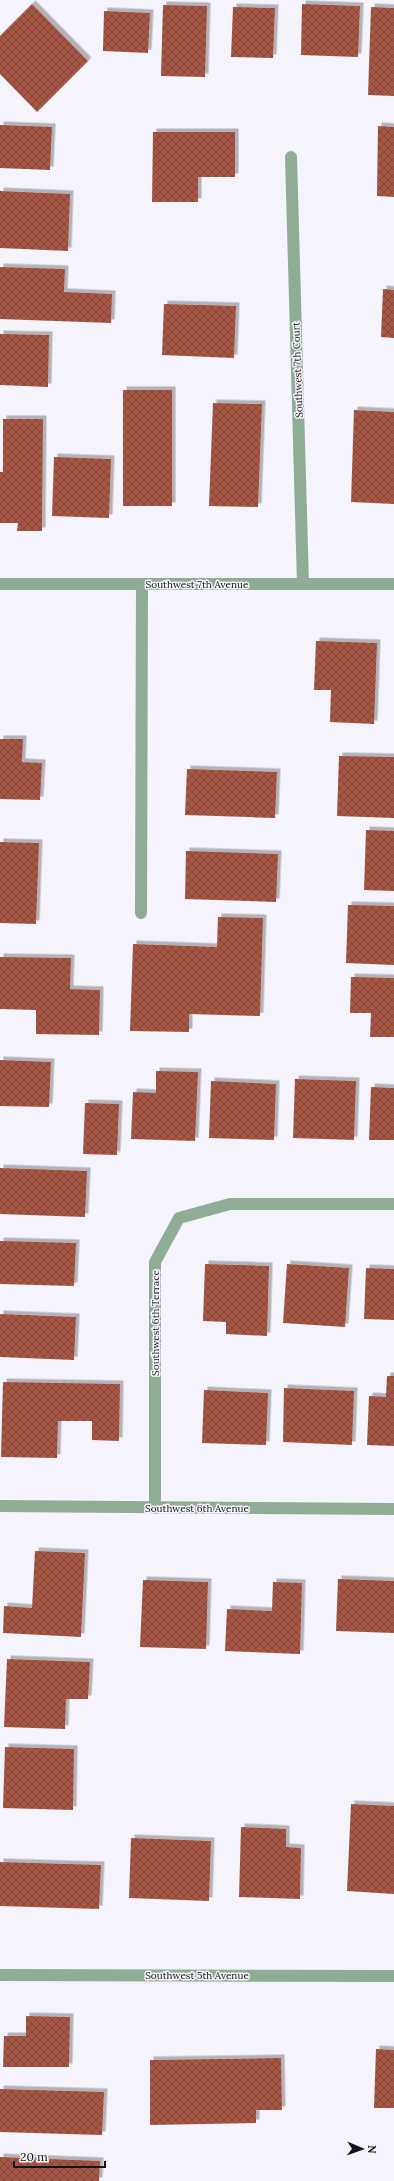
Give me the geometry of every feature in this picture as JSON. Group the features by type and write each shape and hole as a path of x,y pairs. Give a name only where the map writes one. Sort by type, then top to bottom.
{"street":[{"name":"Southwest 7th Court","path":"291,157 303,584"},
{"name":"Southwest 7th Avenue","path":"0,584 394,584"},
{"path":"141,913 142,584"},
{"name":"Southwest 6th Terrace","path":"155,1508 155,1262 179,1218 230,1204 394,1204"},
{"name":"Southwest 6th Avenue","path":"0,1506 394,1509"},
{"name":"Southwest 5th Avenue","path":"0,1975 394,1976"}],"building":[{"path":"32,4 88,61 37,112 0,74 0,36"},
{"path":"302,4 360,6 358,57 301,55"},
{"path":"163,5 207,6 205,77 161,76"},
{"path":"233,7 275,8 273,58 231,57"},
{"path":"371,7 394,8 394,96 368,95"},
{"path":"104,11 150,13 148,53 103,51"},
{"path":"0,125 52,127 50,170 0,168"},
{"path":"378,126 394,127 394,197 377,196"},
{"path":"153,132 235,132 235,177 198,177 198,202 152,202"},
{"path":"0,191 70,194 68,251 0,248"},
{"path":"0,267 65,269 64,292 112,294 111,323 0,319"},
{"path":"383,289 394,290 394,338 381,337"},
{"path":"164,304 236,306 234,358 162,355"},
{"path":"0,334 49,335 48,387 0,385"},
{"path":"123,390 172,390 172,506 123,506"},
{"path":"213,403 262,404 258,507 209,506"},
{"path":"354,410 394,412 394,504 351,502"},
{"path":"3,419 43,419 42,531 17,531 18,523 0,523 0,472 3,472"},
{"path":"54,457 111,459 109,518 52,516"},
{"path":"316,641 377,643 374,724 330,722 331,690 314,690"},
{"path":"0,739 23,739 22,762 42,763 40,800 0,799"},
{"path":"339,756 394,757 394,818 337,816"},
{"path":"187,769 277,772 275,818 185,815"},
{"path":"366,830 394,831 394,891 364,890"},
{"path":"0,842 39,843 36,924 0,923"},
{"path":"186,851 278,854 276,902 185,899"},
{"path":"348,905 394,906 394,965 346,963"},
{"path":"218,917 263,918 260,1016 189,1014 189,1032 130,1031 133,944 217,947"},
{"path":"0,957 71,958 70,989 100,990 99,1035 36,1034 36,1010 0,1009"},
{"path":"351,977 394,978 394,1037 370,1037 371,1013 350,1013"},
{"path":"0,1060 51,1062 49,1107 0,1106"},
{"path":"156,1071 198,1072 195,1141 131,1139 133,1092 156,1093"},
{"path":"295,1079 356,1081 354,1140 293,1138"},
{"path":"211,1081 276,1084 274,1140 209,1138"},
{"path":"371,1087 394,1088 394,1140 369,1140"},
{"path":"85,1103 119,1104 117,1155 83,1154"},
{"path":"0,1168 87,1171 85,1217 0,1214"},
{"path":"0,1241 76,1243 74,1286 0,1284"},
{"path":"205,1264 269,1266 267,1336 226,1334 226,1322 203,1321"},
{"path":"287,1264 349,1268 345,1327 283,1323"},
{"path":"366,1268 394,1269 394,1320 364,1319"},
{"path":"0,1314 76,1317 74,1360 0,1357"},
{"path":"387,1376 394,1376 394,1446 367,1445 369,1396 386,1397"},
{"path":"3,1382 120,1384 119,1441 92,1440 92,1421 58,1421 57,1458 1,1457"},
{"path":"284,1388 354,1391 352,1445 283,1442"},
{"path":"204,1390 268,1393 266,1445 202,1443"},
{"path":"35,1551 85,1553 81,1637 3,1633 4,1606 32,1608"},
{"path":"338,1579 394,1581 394,1633 336,1631"},
{"path":"143,1580 208,1582 206,1649 140,1647"},
{"path":"273,1582 302,1583 300,1654 225,1651 227,1609 272,1611"},
{"path":"7,1659 90,1662 88,1699 66,1699 65,1729 4,1727"},
{"path":"5,1747 74,1749 73,1810 3,1808"},
{"path":"351,1804 394,1806 394,1894 347,1891"},
{"path":"241,1827 286,1829 286,1847 301,1848 300,1899 239,1897"},
{"path":"131,1838 211,1841 209,1901 129,1898"},
{"path":"0,1862 101,1865 99,1909 0,1906"},
{"path":"26,2016 70,2017 69,2067 3,2067 4,2036 26,2036"},
{"path":"376,2049 394,2050 394,2108 374,2108"},
{"path":"281,2058 282,2110 256,2110 256,2123 150,2125 150,2060"},
{"path":"0,2089 104,2092 102,2135 0,2132"},
{"path":"0,2157 100,2161 99,2181 0,2181"}]}
